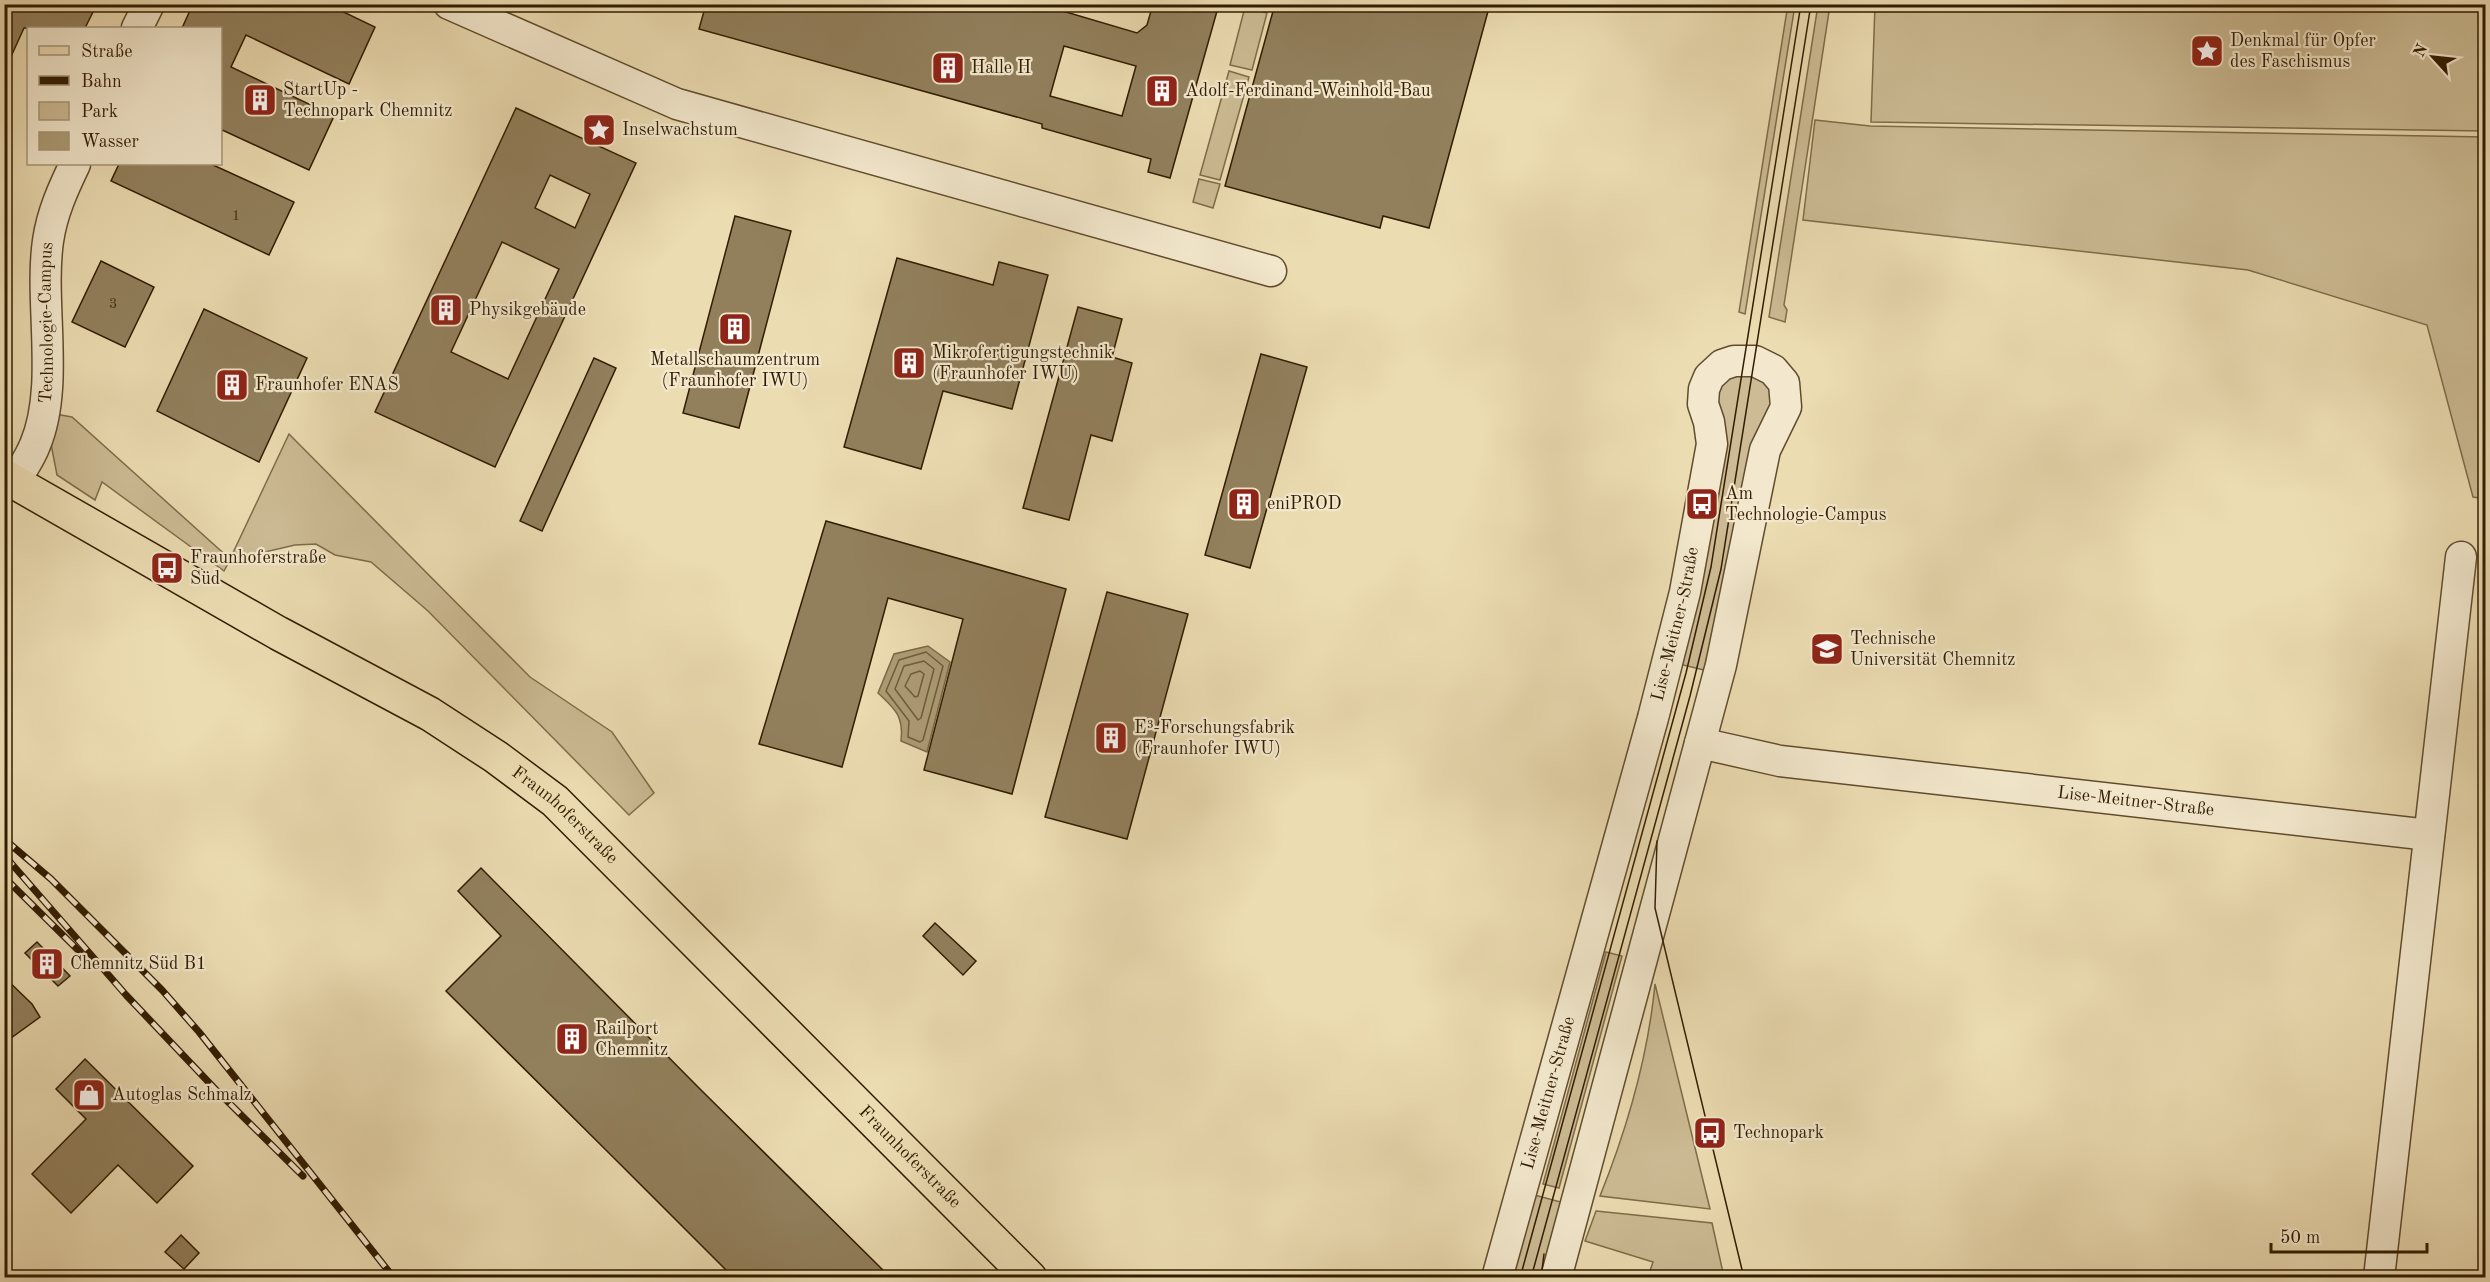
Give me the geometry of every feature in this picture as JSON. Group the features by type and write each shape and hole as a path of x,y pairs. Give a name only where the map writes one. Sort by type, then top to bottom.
{"main road":[{"name":"Fraunhoferstraße","path":"10,478 278,633 430,714 496,757 555,801 1030,1278"}],"street":[{"path":"138,27 149,4"},
{"path":"449,4 677,104 1271,271"},
{"name":"Technologie-Campus","path":"10,478 36,444 43,411 46,382 48,244 52,218 75,165"},
{"name":"Lise-Meitner-Straße","path":"1497,1278 1653,718 1685,592 1712,444 1709,422 1703,404 1704,389 1709,377 1722,365 1734,361 1755,361 1773,370 1784,383 1786,407 1765,450 1758,477 1736,604 1556,1278"},
{"path":"2379,1278 2461,557"},
{"name":"Lise-Meitner-Straße","path":"1700,743 1780,761 2429,835"}],"green space":[{"path":"1788,4 1795,5 1745,314 1739,312"},
{"path":"1818,5 1830,5 1784,305 1787,310 1785,322 1769,317"},
{"path":"1875,5 2485,5 2485,131 1871,122"},
{"path":"1245,7 1267,13 1252,70 1230,65"},
{"path":"1229,71 1249,77 1220,180 1200,175"},
{"path":"1815,120 1870,126 2485,137 2485,499 2473,497 2427,325 2248,270 1803,220"},
{"path":"1199,179 1220,184 1213,208 1193,202"},
{"path":"1737,372 1766,379 1775,398 1716,658 1707,656 1704,670 1675,663 1718,388"},
{"path":"55,414 72,417 230,559 289,434 530,677 612,732 654,793 629,815 428,611 371,562 335,555 316,544 295,545 230,560 224,571 102,482 95,500 57,475 51,444"},
{"path":"1606,952 1622,956 1559,1188 1543,1184"},
{"path":"1655,984 1710,1209 1600,1196 1635,1092 1652,1011"},
{"path":"1527,1193 1568,1204 1548,1277 1504,1278"},
{"path":"1596,1211 1712,1223 1724,1277 1648,1277 1653,1262 1585,1241"}],"water":[{"path":"928,646 950,662 927,752 901,741 900,719 878,693 894,654"}],"building":[{"path":"4,4 97,4 86,27 24,28 4,72"},
{"name":"StartUp - Technopark Chemnitz","path":"193,4 327,4 375,27 349,84 246,35 231,67 334,116 309,170 222,130 222,27 182,27"},
{"name":"Halle H","path":"706,4 1039,4 1137,33 1147,25 1153,4 1219,4 1170,178 1148,172 1151,159 1042,128 1042,124 699,29","holes":["1064,46 1136,66 1122,116 1050,96"]},
{"path":"1275,4 1490,4 1429,228 1383,216 1380,228 1225,186"},
{"name":"Physikgebäude","path":"516,108 636,163 495,467 375,412","holes":["550,175 590,194 575,228 535,208","502,242 559,269 508,379 451,352"]},
{"path":"119,165 213,165 294,202 269,255 111,181"},
{"name":"Metallschaumzentrum (Fraunhofer IWU)","path":"735,216 791,231 739,428 683,413"},
{"name":"Mikrofertigungstechnik (Fraunhofer IWU)","path":"897,258 993,285 999,262 1048,275 1012,409 943,391 921,469 844,447"},
{"path":"101,261 154,287 125,347 72,322"},
{"path":"1078,307 1122,319 1112,357 1132,363 1112,441 1091,435 1069,520 1023,508"},
{"name":"Fraunhofer ENAS","path":"204,309 307,358 259,462 157,411"},
{"name":"eniPROD","path":"1261,354 1307,367 1250,568 1205,555"},
{"path":"594,358 616,368 542,531 520,521"},
{"path":"826,521 1066,589 1012,794 924,770 963,619 888,598 842,767 759,744"},
{"name":"E³-Forschungsfabrik (Fraunhofer IWU)","path":"1107,592 1188,614 1127,839 1045,817"},
{"path":"481,868 891,1278 734,1278 446,991 501,936 458,891"},
{"path":"935,923 976,961 963,975 923,936"},
{"name":"Chemnitz Süd B1","path":"37,942 70,976 58,986 25,953"},
{"path":"4,977 32,1004 40,1017 4,1043"},
{"path":"85,1059 193,1166 157,1203 118,1165 71,1213 32,1174 86,1119 56,1089"},
{"path":"181,1235 199,1253 184,1269 165,1252"}],"tram line":[{"path":"1520,1278 1686,673 1711,567 1801,4"},
{"path":"1531,1278 1690,696 1721,569 1811,4"},
{"path":"1657,841 1655,908 1744,1278"},
{"path":"1541,1278 1544,1254"}],"railway":[{"path":"4,839 51,879 162,990 199,1032 394,1278"},
{"path":"4,855 126,995 217,1091 303,1176"},
{"path":"4,877 80,952"}],"place":[{"name":"Denkmal für Opfer des Faschismus","path":"2207,51"},
{"name":"Halle H","path":"948,68"},
{"name":"Adolf-Ferdinand-Weinhold-Bau","path":"1162,91"},
{"name":"StartUp - Technopark Chemnitz","path":"260,100"},
{"name":"Inselwachstum","path":"599,130"},
{"name":"Physikgebäude","path":"446,310"},
{"name":"Metallschaumzentrum (Fraunhofer IWU)","path":"735,329"},
{"name":"Mikrofertigungstechnik (Fraunhofer IWU)","path":"909,363"},
{"name":"Fraunhofer ENAS","path":"232,385"},
{"name":"eniPROD","path":"1244,504"},
{"name":"Am Technologie-Campus","path":"1702,504"},
{"name":"Fraunhoferstraße Süd","path":"167,568"},
{"name":"Technische Universität Chemnitz","path":"1827,649"},
{"name":"E³-Forschungsfabrik (Fraunhofer IWU)","path":"1111,738"},
{"name":"Chemnitz Süd B1","path":"47,964"},
{"name":"Railport Chemnitz","path":"572,1039"},
{"name":"Autoglas Schmalz","path":"89,1095"},
{"name":"Technopark","path":"1710,1133"}]}
